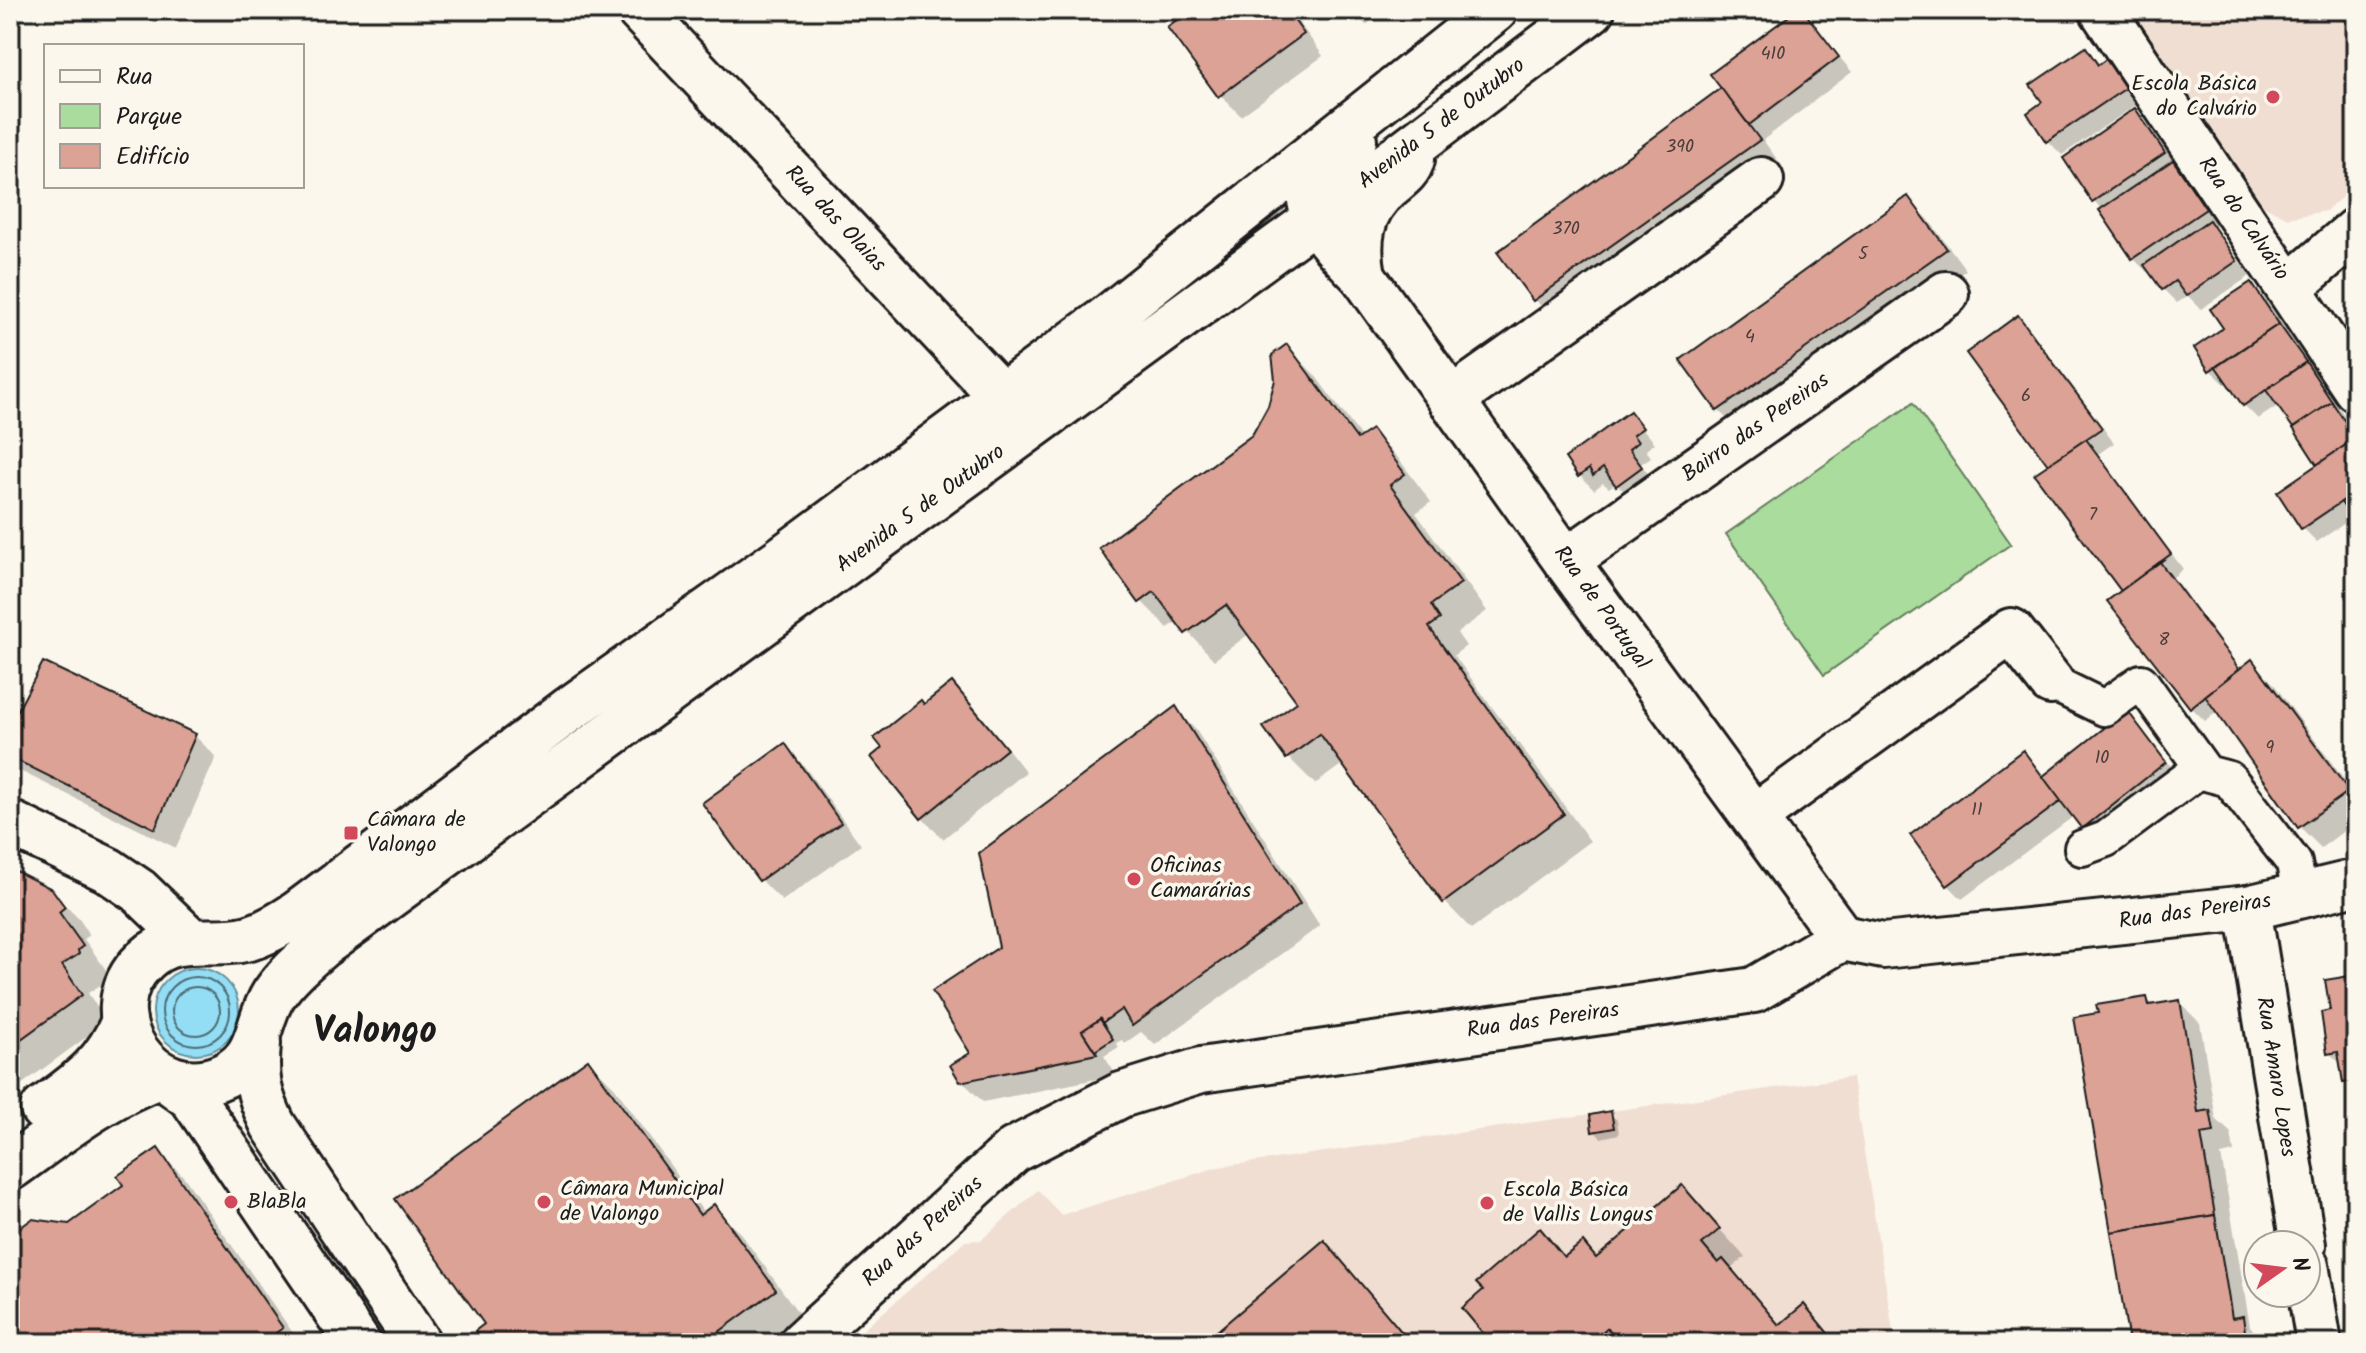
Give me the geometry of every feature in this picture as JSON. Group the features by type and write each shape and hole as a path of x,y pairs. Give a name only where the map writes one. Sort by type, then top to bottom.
{"street":[{"name":"Rua das Olaias","path":"639,10 1032,427"},
{"name":"Avenida 5 de Outubro","path":"10,1133 87,1076 113,1047 124,1021 123,999 131,977 145,959 166,946 248,939 274,929 298,913 567,711 780,560 1106,319 1495,10"},
{"name":"Avenida 5 de Outubro","path":"161,1075 183,1081 205,1082 226,1075 244,1061 261,1031 273,996 293,971 321,946 1258,261 1592,10"},
{"name":"Rua do Calvário","path":"2102,10 2356,389"},
{"path":"1315,219 1309,195 1316,174 1330,159 1400,104 1410,78"},
{"path":"1363,276 1358,250 1364,217 1382,192 1410,169 1416,144"},
{"path":"1451,400 1761,180"},
{"name":"Rua de Portugal","path":"1315,219 1363,276 1566,561 1842,938"},
{"path":"2289,288 2356,230"},
{"path":"1258,261 1288,256 1319,259 1363,276"},
{"name":"Bairro das Pereiras","path":"1566,561 1946,294"},
{"path":"1754,817 2011,631 2051,682 2104,708 2141,682 2206,773 2229,779 2294,863 2300,895"},
{"path":"2082,848 2106,839 2202,768"},
{"path":"10,823 108,870 202,941 234,954 253,972 263,995 255,1073 261,1099 273,1125 418,1343"},
{"name":"Rua das Pereiras","path":"802,1343 1014,1150 1121,1095 1201,1070 1754,990 1842,938 1883,946 2248,908 2356,882"},
{"name":"Rua Amaro Lopes","path":"2248,908 2300,1229"},
{"path":"124,1021 130,1042 143,1061 192,1098 349,1340"},
{"path":"10,1168 99,1104 132,1085 161,1075"},
{"path":"2313,1309 2319,1343"}],"shaded area":[{"name":"Escola Básica do Calvário","path":"2131,10 2356,10 2356,185 2326,211 2288,218 2260,204"},
{"name":"Escola Básica de Vallis Longus","path":"1852,1077 1895,1343 848,1343 965,1241 981,1240 1038,1190 1061,1215 1218,1167"}],"green space":[{"path":"1913,403 2011,544 1824,675 1726,534"}],"water":[{"path":"196,968 212,972 226,981 235,995 239,1011 235,1027 226,1041 212,1050 196,1054 180,1050 166,1041 157,1027 153,1011 157,995 166,981 180,972"}],"building":[{"path":"1190,10 1287,10 1304,34 1218,97 1167,27"},
{"path":"1797,10 1803,10 1839,57 1749,125 1710,74"},
{"path":"2086,47 2098,65 2106,59 2126,88 2046,142 2027,113 2042,102 2030,85"},
{"path":"1721,88 1760,140 1533,301 1497,252"},
{"path":"2135,108 2165,153 2092,202 2063,158"},
{"path":"2173,160 2206,209 2132,259 2099,210"},
{"path":"1908,196 1947,249 1717,411 1680,360"},
{"path":"2209,220 2237,261 2186,296 2175,281 2162,290 2144,265"},
{"path":"2251,282 2279,324 2209,371 2194,348 2223,328 2210,309"},
{"path":"2018,315 2102,428 2048,465 1966,353"},
{"path":"2279,324 2306,362 2243,406 2216,367"},
{"path":"1287,344 1357,439 1372,429 1405,474 1390,485 1461,583 1431,605 1440,619 1429,627 1564,814 1443,903 1320,734 1286,759 1263,727 1297,702 1226,605 1185,634 1154,592 1139,603 1099,548 1252,435 1268,406 1275,380 1272,355"},
{"path":"2306,362 2332,402 2293,428 2266,390"},
{"path":"2332,402 2356,438 2317,465 2293,428"},
{"path":"1630,411 1643,428 1633,435 1638,442 1629,449 1642,467 1616,486 1603,468 1593,476 1589,469 1578,477 1565,458"},
{"path":"2356,438 2356,492 2301,529 2277,492"},
{"path":"2086,439 2171,554 2121,591 2034,474"},
{"path":"2356,492 2356,525 2341,502"},
{"path":"2160,562 2239,669 2190,708 2107,601"},
{"path":"2252,659 2349,791 2298,828 2205,696"},
{"path":"43,662 196,734 155,829 10,757 10,725"},
{"path":"952,682 1007,749 921,819 871,757 882,748 874,738 921,700 924,704"},
{"name":"Oficinas Camarárias","path":"1176,706 1300,904 1132,1026 1122,1009 1102,1023 1100,1019 1082,1031 1097,1054 960,1082 950,1065 970,1053 932,991 999,947 979,853"},
{"path":"2127,710 2166,762 2082,829 2042,777"},
{"path":"785,743 841,823 759,881 702,803"},
{"path":"2023,750 2061,801 1947,886 1910,835"},
{"path":"10,868 52,889 65,907 59,912 83,946 78,950 79,954 62,965 82,995 10,1047"},
{"path":"2356,975 2356,1081 2343,1083 2338,1052 2327,1054 2321,1012 2330,1010 2325,980"},
{"path":"2147,997 2149,1005 2180,1000 2198,1112 2210,1110 2214,1132 2201,1134 2215,1215 2111,1232 2074,1017 2098,1013 2096,1005"},
{"path":"1100,1019 1113,1039 1095,1051 1082,1031"},
{"name":"Câmara Municipal de Valongo","path":"588,1059 700,1215 714,1204 776,1290 704,1343 484,1343 475,1331 484,1324 395,1199"},
{"path":"1611,1111 1614,1128 1592,1132 1590,1115"},
{"path":"158,1148 283,1328 261,1343 10,1343 10,1235 32,1219 69,1224 123,1185 117,1176"},
{"path":"1682,1185 1720,1229 1702,1244 1718,1263 1723,1259 1779,1325 1804,1304 1836,1343 1620,1343 1607,1328 1590,1343 1491,1343 1462,1308 1483,1290 1476,1283 1540,1228 1564,1257 1583,1242 1596,1258"},
{"path":"2215,1215 2232,1318 2243,1316 2246,1339 2240,1340 2240,1343 2129,1343 2111,1232"},
{"path":"1324,1240 1411,1343 1309,1343 1306,1338 1300,1343 1203,1343"},
{"path":"1607,1328 1620,1343 1590,1343"}],"place":[{"name":"Escola Básica do Calvário","path":"2273,97"},
{"name":"Câmara de Valongo","path":"351,833"},
{"name":"Oficinas Camarárias","path":"1134,879"},
{"name":"BlaBla","path":"231,1202"},
{"name":"Câmara Municipal de Valongo","path":"544,1202"},
{"name":"Escola Básica de Vallis Longus","path":"1487,1203"}],"district":[{"name":"Valongo","path":"375,1032"}]}
